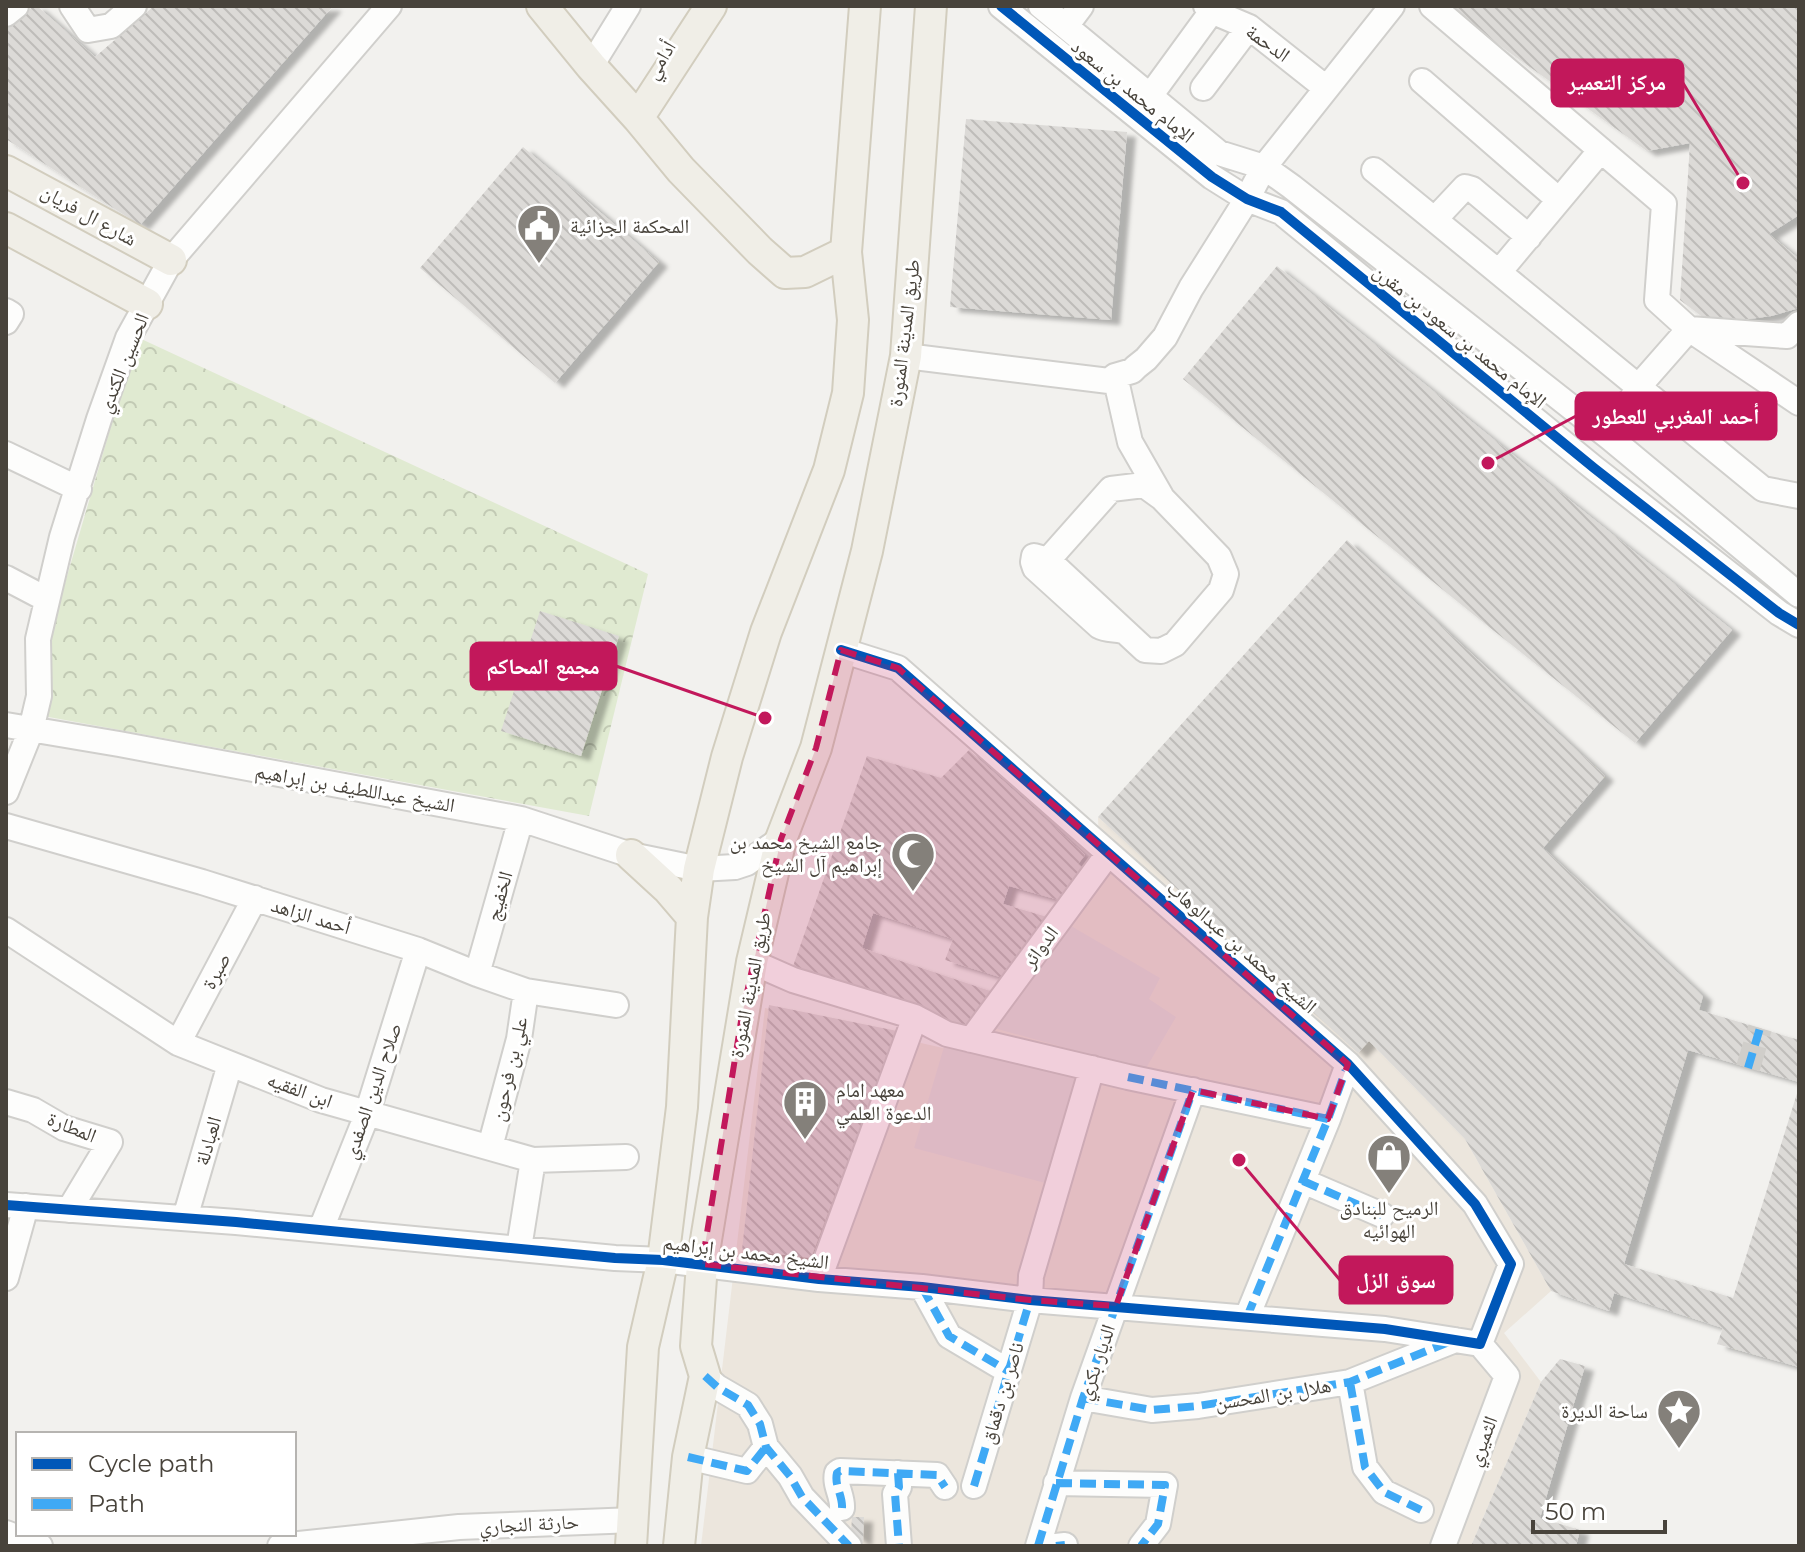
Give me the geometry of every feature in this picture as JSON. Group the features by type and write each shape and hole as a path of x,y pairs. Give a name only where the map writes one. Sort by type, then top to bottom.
{"main road":[{"path":"638,118 711,6"},
{"path":"633,1533 643,1347 663,1260 682,1107 692,917 699,869 727,757 766,632 829,470 848,393 853,320 846,252 865,6"},
{"name":"طريق المدينة المنورة","path":"679,1546 688,1457 705,1376 696,1346 702,1264 752,962 781,839 816,748 867,551 906,356 933,7"},
{"path":"549,9 591,66 681,170 785,273 805,272 846,252"},
{"name":"شارع ال فريان","path":"6,171 171,260"},
{"path":"6,228 147,304"},
{"path":"631,855 668,889 692,917"},
{"path":"643,1347 655,1321 668,1314 682,1317 687,1322 696,1346"}],"street":[{"path":"6,14 16,6"},
{"path":"72,6 88,30 111,26 134,6"},
{"name":"الحسين الكندي","path":"6,792 31,730 39,696 38,639 62,537 128,338 171,260 389,6"},
{"path":"591,66 628,6"},
{"name":"أدامي","path":"638,118 639,94 695,6"},
{"name":"الإمام محمد بن سعود","path":"1001,6 1212,177 1247,199"},
{"name":"الإمام محمد بن سعود","path":"1041,6 1219,153 1264,167"},
{"path":"1066,26 1081,6"},
{"path":"906,356 1112,379 1132,371 1165,337 1264,167 1392,6"},
{"path":"1432,6 1664,204 1657,300 1689,329 1799,403"},
{"path":"1150,96 1209,8"},
{"name":"الدحمة","path":"1209,8 1249,27 1326,88"},
{"path":"1203,88 1249,27"},
{"path":"1422,81 1559,200"},
{"path":"1499,272 1601,150"},
{"name":"الإمام محمد بن سعود بن مقرن","path":"1264,167 1609,437 1799,595"},
{"path":"1374,170 1763,489 1799,496"},
{"path":"1435,219 1465,187 1472,189 1529,237"},
{"name":"الإمام محمد بن سعود بن مقرن","path":"1247,199 1281,212 1594,468 1779,613 1799,625"},
{"path":"6,311 11,314 6,322"},
{"path":"1689,329 1795,335"},
{"path":"1609,437 1639,386 1689,329"},
{"path":"1111,489 1144,485 1162,498 1219,557 1226,574 1221,590 1175,644 1161,651 1145,650 1123,631 1099,626 1035,568 1033,562 1034,556 1048,560 1111,489 1126,460 1112,379"},
{"path":"1112,379 1130,442 1162,498"},
{"path":"6,454 79,489"},
{"path":"6,578 46,599"},
{"name":"الشيخ محمد بن عبدالوهاب","path":"841,650 898,668 1348,1064 1475,1204 1511,1264 1468,1341"},
{"name":"الشيخ عبداللطيف بن إبراهيم","path":"6,725 521,819 631,855 699,869 735,867 747,863 781,839"},
{"name":"الخفيج","path":"477,974 521,819"},
{"name":"أحمد الزاهد","path":"6,826 255,898 418,950 526,991 616,1005"},
{"name":"الدوائر","path":"971,1040 1108,854"},
{"name":"صبرة","path":"178,1043 255,898"},
{"name":"ابن الفقيه","path":"9,937 178,1043 321,1100 533,1160 626,1157"},
{"name":"صلاح الدين الصفدي","path":"321,1229 368,1113 418,950"},
{"path":"752,962 793,980 915,1017 947,1034 1128,1077 1328,1119"},
{"name":"علي بن فرحون","path":"490,1147 519,1039 526,991"},
{"path":"819,1279 915,1017"},
{"name":"العبادلة","path":"185,1218 230,1064"},
{"path":"1247,1317 1348,1064"},
{"name":"ناصر بن دقماق","path":"974,1486 1030,1300 1031,1276 1092,1068"},
{"name":"الديار بكري","path":"1038,1546 1083,1398 1193,1090"},
{"name":"المطارة","path":"6,1102 33,1110 64,1128 110,1142 69,1210"},
{"path":"519,1248 533,1160"},
{"path":"1303,1181 1382,1215"},
{"path":"6,1278 16,1206"},
{"name":"الشيخ محمد بن إبراهيم","path":"16,1206 321,1229 663,1260 1030,1300 1385,1329 1468,1341"},
{"path":"922,1287 949,1336 1008,1371"},
{"name":"هلال بن المحسن","path":"1083,1398 1152,1410 1198,1406 1350,1382 1468,1341"},
{"name":"الثميري","path":"1443,1546 1507,1376 1468,1341"},
{"path":"705,1376 717,1387 748,1405 760,1424 766,1447 790,1476 802,1497 849,1546"},
{"path":"1350,1382 1365,1467 1384,1492 1421,1510"},
{"path":"688,1457 747,1471 766,1447"},
{"path":"842,1508 843,1500 836,1478 840,1471 937,1475 945,1487"},
{"path":"898,1473 899,1487 895,1494 899,1546"},
{"path":"1056,1483 1165,1485 1158,1524 1141,1546"},
{"path":"502,1546 525,1524"},
{"name":"حارثة النجاري","path":"280,1546 413,1531 525,1524 633,1533"},
{"path":"6,1533 40,1546"}],"highlighted area":[{"path":"841,650 898,668 1348,1064 1328,1119 1193,1090 1116,1306 1030,1300 702,1264 742,1015 781,839 816,748"}],"shaded area":[{"path":"1098,817 1359,1052 1369,1041 1465,1139 1551,1291 1504,1333 1541,1382 1471,1546 701,1546 765,1008 970,1054 1100,875"},
{"path":"1066,923 1160,978 1149,999 1176,1017 1145,1070 994,1028"},
{"path":"946,1040 1083,1072 1049,1184 914,1148"}],"green space":[{"path":"137,337 648,574 589,816 27,713"}],"building":[{"path":"34,6 95,57 154,6 333,6 140,225 6,139 6,26"},
{"path":"1445,6 1799,6 1799,215 1769,234 1799,259 1799,308 1771,316 1712,324 1680,300 1690,143 1647,151"},
{"path":"966,119 1127,132 1111,320 950,307"},
{"name":"المحكمة الجزائية","path":"523,147 659,262 555,383 420,268"},
{"path":"1277,266 1732,630 1635,743 1183,379"},
{"path":"1347,540 1605,776 1543,848 1703,996 1699,1010 1799,1040 1799,1082 1688,1050 1624,1264 1733,1298 1799,1087 1799,1367 1717,1344 1723,1328 1614,1293 1609,1311 1551,1291 1465,1139 1369,1041 1358,1053 1098,817"},
{"path":"540,611 619,636 581,756 501,731"},
{"name":"جامع الشيخ محمد بن إبراهيم آل الشيخ","path":"969,750 1085,855 1078,864 1083,868 1059,900 1009,886 1003,904 1047,917 1003,978 945,960 953,939 873,913 862,948 993,992 968,1026 792,969 867,756 941,778"},
{"name":"معهد امام الدعوة العلمي","path":"769,1005 897,1031 811,1258 742,1250"},
{"path":"1560,1359 1585,1366 1540,1518 1580,1530 1576,1546 1471,1546 1541,1382"},
{"path":"852,1517 864,1517 863,1542 851,1533"}],"tunnel":[{"path":"1748,1068 1760,1028"}],"marked path":[{"path":"1748,1068 1760,1028"},
{"path":"1247,1317 1348,1064"},
{"path":"1128,1077 1328,1119"},
{"path":"1038,1546 1083,1398 1193,1090"},
{"path":"1303,1181 1382,1215"},
{"path":"922,1287 949,1336 1008,1371"},
{"path":"974,1486 1030,1300"},
{"path":"1083,1398 1152,1410 1198,1406 1350,1382 1449,1342"},
{"path":"705,1376 717,1387 748,1405 760,1424 766,1447 790,1476 802,1497 849,1546"},
{"path":"1350,1382 1365,1467 1384,1492 1421,1510"},
{"path":"688,1457 747,1471 766,1447"},
{"path":"842,1508 836,1477 840,1471 937,1475 945,1487"},
{"path":"898,1473 899,1487 895,1494 899,1546"},
{"path":"1056,1483 1165,1485 1158,1524 1141,1546"},
{"path":"1056,1546 1065,1545"}],"cycle path":[{"path":"1001,6 1212,177 1247,199 1281,212 1594,468 1779,613 1799,625"},
{"path":"6,1205 663,1260 1030,1300 1385,1329 1480,1344 1511,1264 1475,1204 1348,1064 898,668 841,650"}],"place":[{"name":"مركز التعمير","path":"1743,183"},
{"name":"المحكمة الجزائية","path":"539,265"},
{"name":"أحمد المغربي للعطور","path":"1488,463"},
{"name":"مجمع المحاكم","path":"765,718"},
{"name":"جامع الشيخ محمد بن إبراهيم آل الشيخ","path":"913,893"},
{"name":"معهد امام الدعوة العلمي","path":"805,1141"},
{"name":"سوق الزل","path":"1239,1160"},
{"name":"الرميح للبنادق الهوائيه","path":"1389,1195"},
{"name":"ساحة الديرة","path":"1679,1450"}]}
